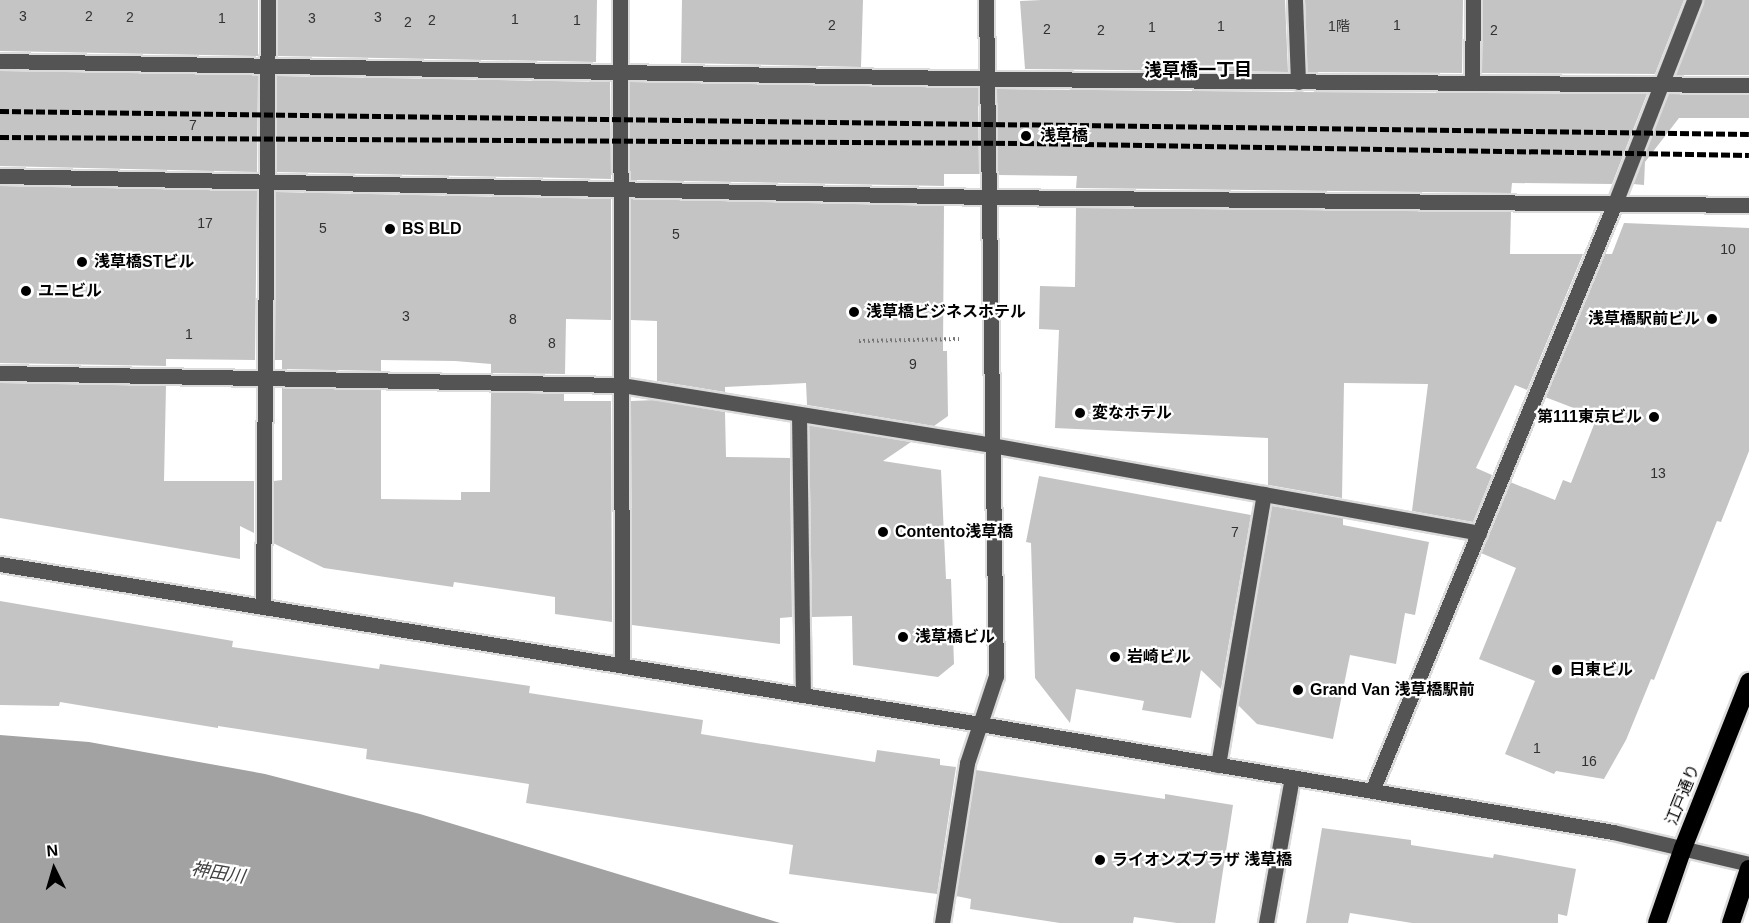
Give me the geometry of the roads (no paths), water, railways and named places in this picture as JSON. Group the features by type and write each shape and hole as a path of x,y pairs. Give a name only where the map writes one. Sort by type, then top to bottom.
{"highway":[{"name":"江戸通り","path":"1657,923 1683,848 1749,682"},
{"path":"1731,923 1749,869"}],"street":[{"path":"263,606 268,0"},
{"path":"620,0 622,665"},
{"path":"942,923 967,763 996,676 986,0"},
{"path":"1295,0 1298,82"},
{"path":"1472,83 1473,0"},
{"path":"1372,791 1615,203 1694,0"},
{"path":"0,62 987,79 1749,86"},
{"path":"0,176 989,197 1749,205"},
{"path":"0,373 622,385 991,445 1479,534"},
{"path":"799,414 803,695"},
{"path":"1218,765 1264,494"},
{"path":"0,564 980,724 1613,832 1749,864"},
{"path":"1266,923 1292,777"}],"water":[{"name":"神田川","path":"0,735 89,742 265,774 420,814 780,923 0,923"}],"railway":[{"path":"0,111 1749,134"},
{"path":"0,137 1025,143 1749,155"}],"place":[{"name":"浅草橋","path":"1026,136"},
{"name":"BS BLD","path":"390,229"},
{"name":"浅草橋STビル","path":"82,262"},
{"name":"ユニビル","path":"26,291"},
{"name":"浅草橋ビジネスホテル","path":"854,312"},
{"name":"浅草橋駅前ビル","path":"1712,319"},
{"name":"変なホテル","path":"1080,413"},
{"name":"第111東京ビル","path":"1654,417"},
{"name":"Contento浅草橋","path":"883,532"},
{"name":"浅草橋ビル","path":"903,637"},
{"name":"岩崎ビル","path":"1115,657"},
{"name":"日東ビル","path":"1557,670"},
{"name":"Grand Van 浅草橋駅前","path":"1298,690"},
{"name":"ライオンズプラザ 浅草橋","path":"1100,860"}],"district":[{"name":"浅草橋一丁目","path":"1198,70"}]}
